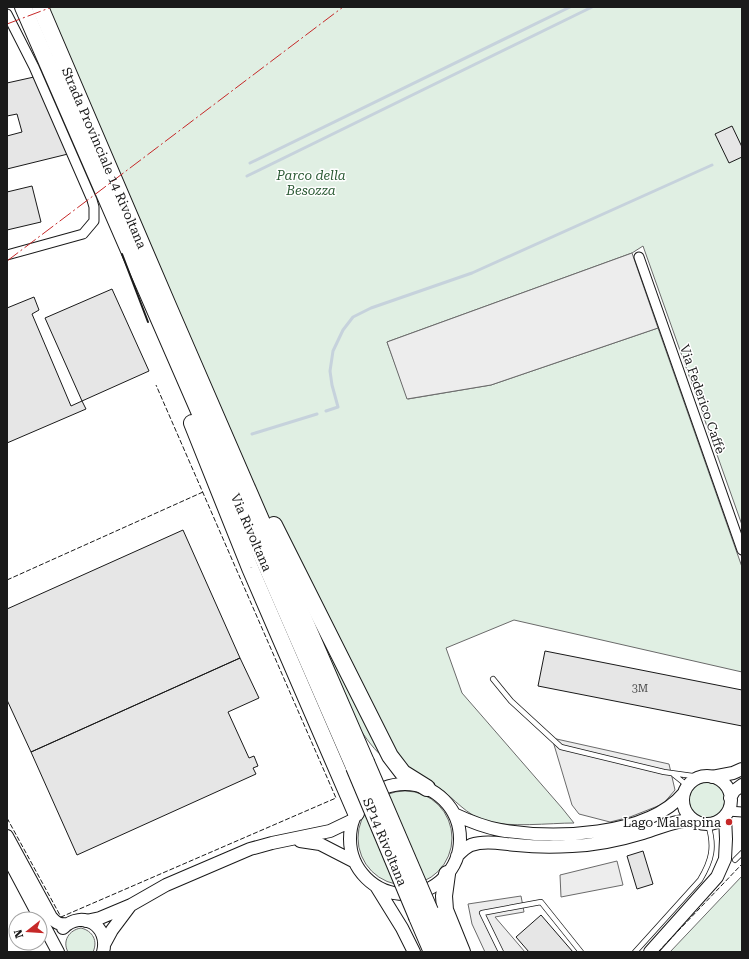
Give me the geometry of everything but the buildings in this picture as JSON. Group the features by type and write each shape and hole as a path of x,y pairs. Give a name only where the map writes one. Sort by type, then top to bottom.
{"highway":[{"name":"Strada Provinciale 14 Rivoltana","path":"23,7 149,297"},
{"name":"Strada Provinciale 14 Rivoltana","path":"40,7 169,308"},
{"name":"Via Rivoltana","path":"149,297 360,765"},
{"path":"149,297 166,357 250,568 355,816"},
{"name":"Via Rivoltana","path":"169,308 360,765"},
{"path":"169,308 195,351 258,493 390,756 403,773 426,788"},
{"name":"SP14 Rivoltana","path":"360,765 423,914"},
{"path":"447,874 444,896 445,910 462,952"},
{"path":"423,914 432,952"},
{"path":"423,914 447,952"}],"street":[{"path":"7,14 34,68 92,200 95,215 94,221 83,234 7,255"},
{"name":"Via Federico Caffè","path":"639,257 742,550"},
{"path":"454,814 476,824 500,830 523,833 552,834 604,830 631,824 656,814 674,804 693,781 706,777 734,773 742,769"},
{"path":"650,952 717,877 725,859 728,807 726,787 718,779 706,777"},
{"path":"410,784 426,788 441,797 454,814 460,835 457,856 447,874 438,883 431,887 411,893 390,892 375,884 364,874 355,862 351,850 350,839 355,816 370,796 389,786 410,784"},
{"path":"457,856 468,846 482,843 496,842 518,845 586,846 645,833 671,822 693,820 708,824 715,823 728,807 734,791 742,784"},
{"path":"686,789 683,804 685,810 693,820"},
{"path":"728,807 735,805 742,807"},
{"path":"728,807 742,812"},
{"path":"7,836 51,917 61,925 78,920 100,918 130,905 166,884 234,855 287,839 330,831 355,816"},
{"path":"287,839 316,842 355,862"},
{"path":"7,856 58,952"},
{"path":"375,884 402,928 414,952"},
{"path":"104,948 112,930 130,905"},
{"path":"86,920 99,928 103,935 104,948"},
{"path":"58,952 58,936 63,928 68,924"}],"lane":[{"path":"493,679 511,701 561,747 671,773 706,777"},
{"path":"671,773 686,789"},
{"path":"635,952 700,880 707,868 713,851 712,834 708,824"},
{"path":"736,860 742,853"},
{"path":"501,952 482,913 541,902 581,952"}],"green space":[{"name":"Parco della Besozza","path":"42,7 742,7 742,525 643,246 632,253 387,342 408,399 491,385 658,328 742,567 742,672 514,620 446,648 462,693 574,823 529,825 506,824 486,821 472,815 445,792 389,762 371,744 353,719"},
{"path":"711,782 720,787 724,793 724,807 720,813 711,818 703,818 694,813 690,807 689,796 694,787 700,783"},
{"path":"405,791 423,795 438,805 448,820 452,838 448,856 438,871 423,881 405,885 387,881 372,871 362,856 358,838 362,820 372,805 387,795"},
{"path":"742,876 742,952 670,952"},
{"path":"81,928 89,931 95,940 93,952 68,952 66,948 66,940 73,931"}],"shaded area":[{"path":"632,253 658,328 491,385 407,399 387,342"},
{"path":"552,738 669,764 675,790 663,804 630,817 610,822 579,814 572,805"},
{"path":"617,861 623,885 561,897 560,875"},
{"path":"521,896 524,912 495,917 525,952 485,952 472,924 468,904"}],"waterway":[{"path":"250,163 570,7"},
{"path":"247,176 592,7"},
{"path":"326,411 338,407 330,371 333,351 343,330 353,317 371,308 472,273 712,165"},
{"path":"252,434 317,414"}],"fence":[{"path":"7,818 61,917 336,798 156,385"},
{"path":"7,580 203,492"},
{"path":"658,952 742,864"}],"wall":[{"path":"122,254 148,322"}],"power":[{"path":"7,24 52,7"},
{"path":"7,261 343,7"}],"place":[{"name":"Lago Malaspina","path":"729,822"}]}
